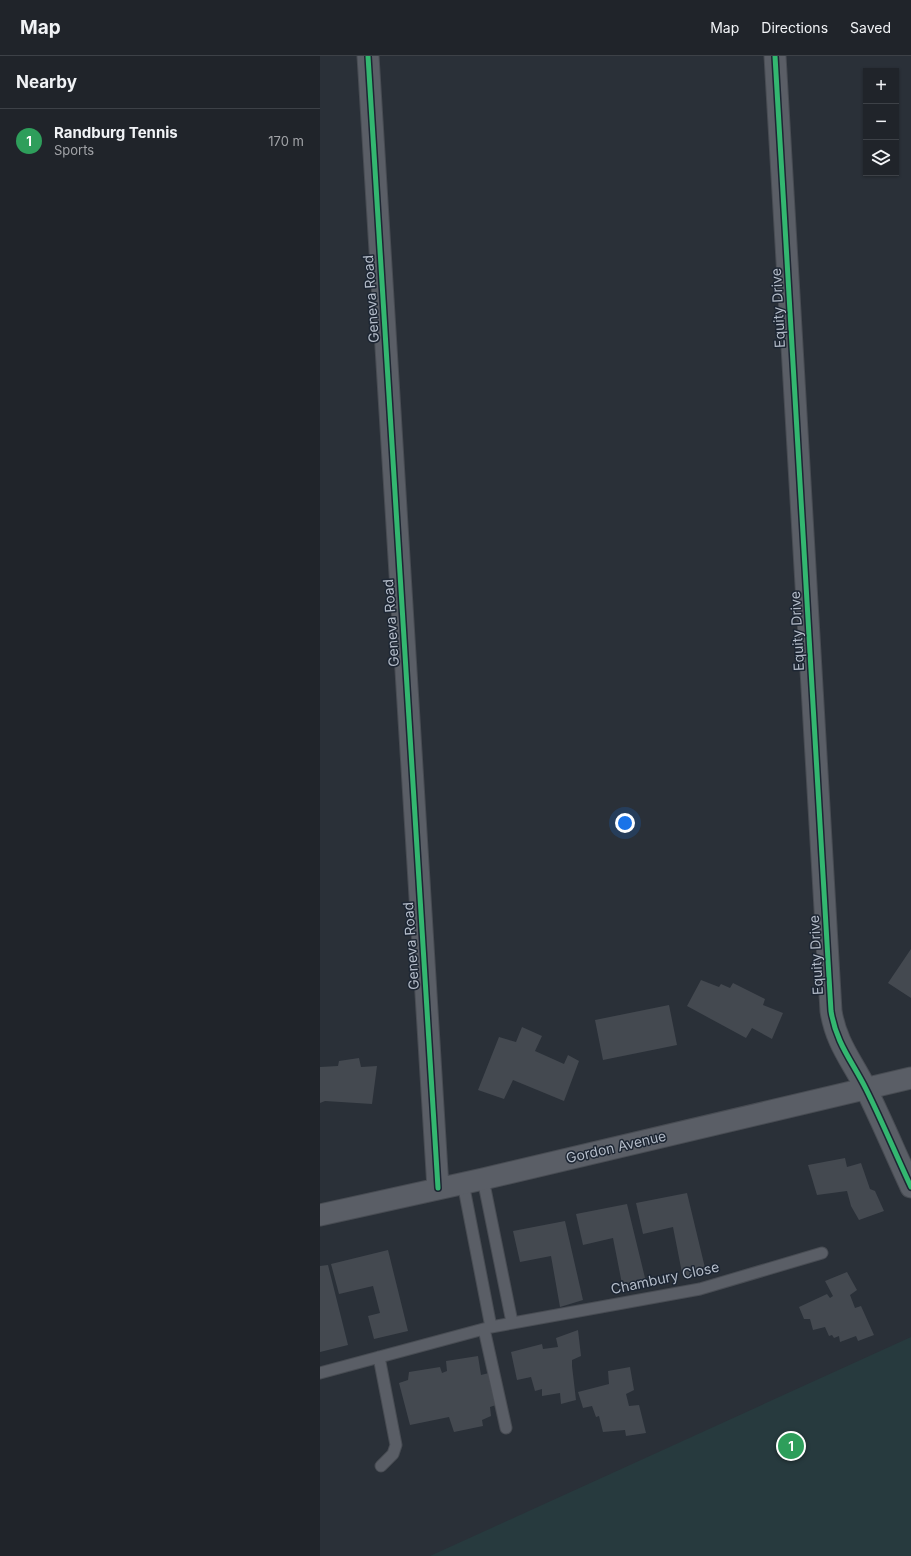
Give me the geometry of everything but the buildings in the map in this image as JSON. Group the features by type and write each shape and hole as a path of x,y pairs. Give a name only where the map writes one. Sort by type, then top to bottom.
{"street":[{"name":"Geneva Road","path":"368,56 438,1188"},
{"name":"Equity Drive","path":"775,56 831,1011 833,1022 846,1056 866,1088 911,1187"},
{"name":"Gordon Avenue","path":"320,1215 484,1179 911,1078"}],"lane":[{"path":"484,1179 512,1322"},
{"path":"463,1183 506,1428"},
{"name":"Chambury Close","path":"320,1374 512,1322 700,1289 822,1254"},
{"path":"379,1357 396,1445 393,1454 381,1466"}],"green space":[{"path":"911,1337 911,1556 430,1556"}],"cycle path":[{"path":"368,56 438,1188"},
{"path":"775,56 831,1011 833,1022 845,1052 872,1101 911,1187"}],"place":[{"name":"Randburg Tennis","path":"791,1446"}]}
